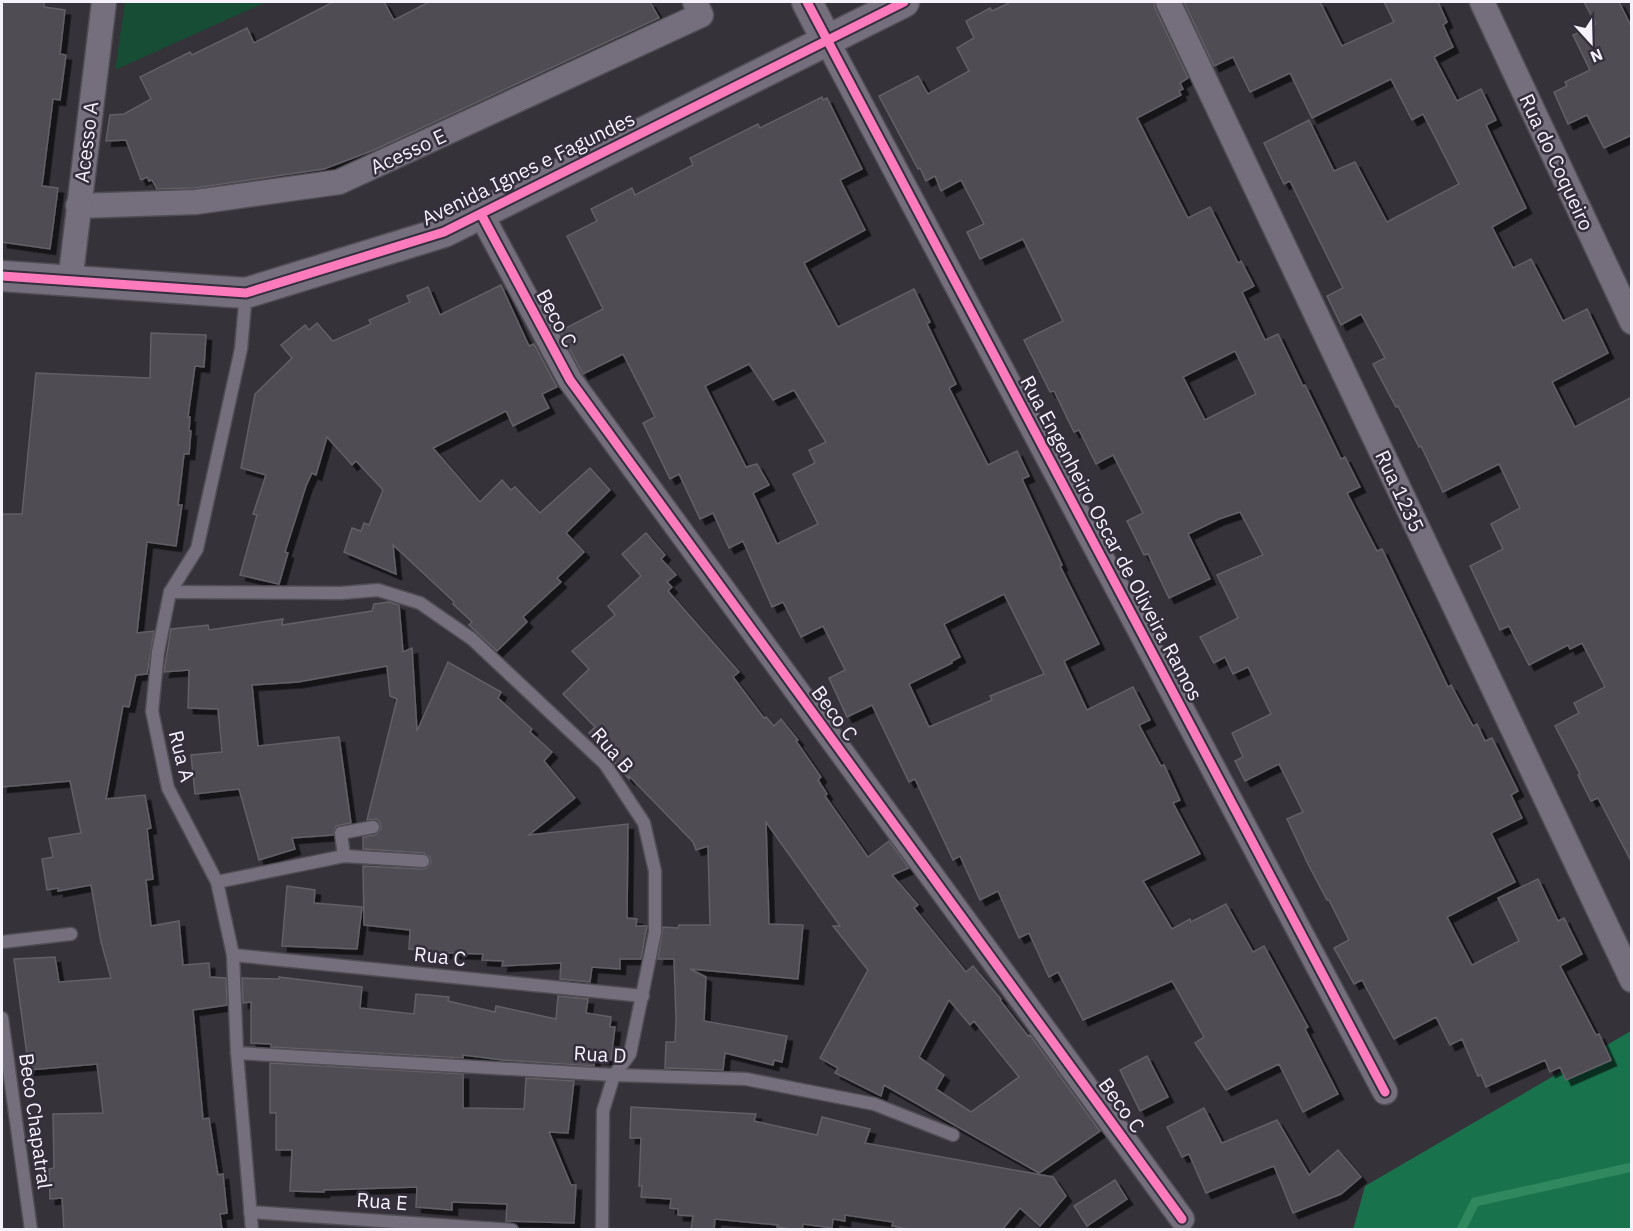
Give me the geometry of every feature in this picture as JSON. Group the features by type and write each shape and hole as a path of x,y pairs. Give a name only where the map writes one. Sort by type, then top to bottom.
{"street":[{"name":"Acesso A","path":"70,282 104,2"},
{"name":"Acesso E","path":"78,206 196,202 339,182 701,15 694,2"},
{"name":"Rua Engenheiro Oscar de Oliveira Ramos","path":"807,2 1385,1092"},
{"name":"Avenida Ignes e Fagundes","path":"2,276 246,293 444,232 904,2"},
{"name":"Rua 1235","path":"1168,2 1632,980"},
{"name":"Rua do Coqueiro","path":"1482,2 1632,322"},
{"name":"Beco C","path":"481,214 570,380 1182,1219"}],"lane":[{"name":"Rua A","path":"246,293 241,349 197,549 170,592 158,652 152,711 168,788 217,882 233,955 237,1053 252,1230"},
{"name":"Rua B","path":"170,592 341,593 378,590 420,603 472,639 605,764 644,824 655,871 655,932 630,1054 614,1075 603,1111 602,1230"},
{"path":"344,856 341,833 374,826"},
{"path":"217,882 344,856 423,861"},
{"path":"2,942 71,934"},
{"name":"Rua C","path":"233,955 643,996"},
{"name":"Beco Chapatral","path":"2,1018 31,1230"},
{"name":"Rua D","path":"237,1053 614,1075 746,1079 874,1104 953,1135"},
{"name":"Rua E","path":"250,1212 512,1230"}],"green space":[{"path":"125,2 266,2 115,70"},
{"path":"1631,1031 1631,1229 1353,1230 1365,1186"}],"building":[{"path":"2,2 44,2 44,7 65,10 60,54 66,55 60,100 53,99 42,186 58,188 50,249 2,242"},
{"path":"333,2 384,2 394,20 429,2 650,2 659,18 374,150 324,169 195,188 157,189 152,180 149,181 147,177 141,180 126,140 106,141 110,115 124,114 151,99 140,77 190,52 192,55 247,28 254,43"},
{"path":"1011,2 1154,2 1188,78 1180,83 1183,89 1179,91 1181,95 1137,118 1188,218 1210,207 1238,263 1241,261 1254,286 1242,292 1265,340 1278,334 1341,459 1345,457 1360,487 1347,493 1377,551 1382,549 1448,687 1451,685 1473,726 1477,724 1485,741 1492,738 1518,791 1511,795 1522,818 1491,833 1515,882 1447,917 1472,965 1519,941 1498,898 1538,879 1558,921 1564,918 1582,954 1560,966 1596,1035 1599,1034 1611,1060 1566,1080 1560,1067 1550,1072 1545,1060 1486,1087 1481,1075 1478,1076 1462,1039 1450,1045 1436,1017 1394,1039 1362,980 1354,984 1334,948 1349,940 1308,864 1287,819 1303,812 1279,764 1245,781 1235,761 1243,757 1232,733 1271,714 1248,667 1233,674 1225,657 1214,663 1200,637 1238,618 1217,575 1263,555 1240,512 1188,534 1210,579 1169,598 1148,554 1144,555 1127,521 1143,513 1113,455 1096,464 1079,430 1074,432 1054,391 1050,392 1024,340 1063,321 1023,239 980,259 967,232 984,224 961,180 941,191 935,176 926,181 879,96 918,76 928,94 969,71 957,48 974,38 966,21 990,8 992,11","holes":["1235,351 1256,394 1205,420 1183,377"]},
{"path":"1184,2 1320,2 1342,46 1394,22 1384,2 1438,2 1447,22 1443,25 1453,47 1434,57 1457,101 1481,89 1496,120 1486,125 1526,208 1492,227 1513,268 1531,259 1563,321 1587,309 1608,353 1552,382 1575,427 1632,397 1632,863 1598,798 1591,801 1555,726 1579,713 1574,703 1605,687 1582,643 1570,649 1568,645 1529,665 1509,626 1500,630 1470,566 1503,549 1491,524 1520,508 1499,464 1443,492 1421,446 1419,447 1373,364 1385,358 1361,314 1341,325 1327,296 1343,288 1290,181 1284,184 1264,143 1309,120 1334,171 1355,162 1387,222 1459,184 1423,114 1412,120 1391,79 1312,118 1290,73 1250,92 1233,57 1214,66"},
{"path":"1584,2 1619,2 1632,28 1632,135 1604,148 1587,115 1568,124 1554,92 1567,86 1565,82 1590,70 1573,35 1596,24"},
{"path":"822,97 823,100 827,98 862,169 840,180 865,230 804,263 838,327 914,289 930,322 927,324 956,384 949,388 988,465 1017,451 1029,476 1022,479 1062,565 1060,566 1099,644 1064,661 1087,710 1133,687 1150,720 1139,725 1161,766 1164,765 1180,800 1173,803 1200,854 1143,881 1172,929 1226,904 1253,952 1264,946 1308,1027 1305,1029 1338,1094 1303,1112 1279,1064 1226,1090 1195,1043 1204,1037 1172,981 1083,1020 1058,972 1049,977 1029,933 1019,938 998,891 980,900 960,856 953,860 915,779 909,782 872,705 847,717 829,678 845,670 823,626 801,637 783,602 772,607 743,541 729,548 713,513 700,519 679,474 670,479 643,423 655,417 623,354 583,374 560,331 603,309 567,236 597,221 591,209 632,188 635,195 693,165 690,158 758,124 760,128","holes":["749,364 773,400 794,390 826,442 809,450 815,463 793,474 818,524 777,544 753,493 769,485 757,464 746,467 705,386","1004,594 1044,674 990,696 992,700 929,727 909,684 960,657 944,624"]},
{"path":"501,285 529,346 534,344 557,387 542,394 549,408 513,426 506,411 433,448 480,502 502,480 511,490 515,487 540,513 590,468 610,490 566,533 584,552 557,578 561,582 523,617 527,622 497,651 469,625 472,622 453,604 454,602 393,545 396,574 344,552 352,528 361,531 364,523 369,525 383,490 356,461 352,465 327,437 316,475 312,473 306,486 285,552 288,553 279,584 240,575 257,515 253,514 266,475 241,468 255,394 292,358 281,345 305,325 309,330 317,323 333,341 371,324 369,320 410,302 407,296 428,287 440,315"},
{"path":"151,333 206,335 204,367 195,366 188,417 190,417 189,431 191,431 189,454 184,454 178,505 182,505 176,546 147,542 137,633 154,631 147,674 136,675 129,707 123,706 106,799 145,795 151,828 147,829 153,879 146,880 151,926 179,921 183,965 209,963 210,977 226,978 227,1005 193,1010 203,1119 209,1118 218,1175 223,1174 227,1213 220,1214 222,1230 64,1230 62,1198 50,1199 49,1169 54,1168 53,1114 103,1113 97,1064 29,1070 14,959 55,957 59,982 111,978 101,942 91,885 58,891 58,888 47,890 42,859 53,857 49,838 81,833 70,781 2,787 2,514 22,514 36,373 150,378"},
{"path":"646,533 665,555 661,559 676,575 667,582 672,587 668,591 739,672 733,677 764,718 766,717 774,726 781,719 798,740 796,741 821,777 818,780 827,794 825,796 868,857 889,841 909,868 892,875 918,905 914,908 966,972 973,966 1001,999 1100,1131 1039,1173 884,1085 881,1096 835,1073 838,1068 820,1058 868,970 833,926 840,926 766,822 769,924 803,925 798,979 690,969 706,977 704,1021 787,1036 782,1062 774,1060 773,1065 725,1053 723,1070 665,1068 666,1042 675,1042 676,1019 674,959 658,959 663,927 710,925 708,846 696,850 693,842 629,776 629,779 589,733 595,727 563,694 589,669 572,651 615,615 608,606 641,576 622,554","holes":["949,1000 970,1025 974,1021 1019,1077 971,1112 936,1089 944,1075 919,1057"]},
{"path":"389,602 399,605 403,652 412,648 417,731 448,662 501,692 498,698 532,729 530,732 552,752 544,761 575,798 529,835 628,824 627,918 637,919 636,926 647,926 641,959 620,959 620,969 592,967 590,982 560,979 561,963 502,966 503,961 482,960 483,954 420,952 421,950 409,949 410,930 364,925 363,866 422,869 427,868 431,862 430,857 424,853 363,849 363,837 375,835 381,829 380,822 376,819 367,820 397,699 390,696 387,666 298,682 252,685 258,746 339,737 351,823 336,826 333,835 292,838 295,849 259,860 239,789 195,794 191,755 222,752 218,709 188,708 189,670 164,672 171,629 208,625 209,630 283,619 282,625 372,611 374,604"},
{"path":"287,886 315,890 314,903 362,907 357,949 282,946"},
{"path":"279,977 362,987 360,1008 414,1014 416,994 449,997 448,1001 495,1012 496,1006 556,1019 558,996 588,999 586,1013 611,1017 610,1027 615,1027 611,1060 595,1057 594,1066 463,1055 463,1058 271,1047 271,1044 251,1043 251,1002 243,1003 242,978 279,979"},
{"path":"1147,1056 1168,1097 1140,1111 1120,1070"},
{"path":"270,1063 463,1074 463,1108 524,1109 526,1078 574,1081 568,1133 549,1132 571,1185 576,1185 574,1223 506,1221 507,1204 452,1202 452,1210 416,1207 417,1187 324,1190 324,1192 290,1191 292,1150 276,1150 276,1113 270,1113"},
{"path":"631,1107 756,1114 754,1121 817,1135 822,1117 870,1129 865,1143 1053,1177 1066,1196 1040,1226 1020,1208 1002,1230 913,1230 892,1226 893,1222 845,1215 845,1221 833,1219 832,1228 803,1224 802,1230 798,1230 777,1227 778,1225 715,1219 714,1230 691,1230 693,1216 678,1215 678,1209 670,1208 671,1199 641,1197 642,1186 639,1186 641,1138 630,1138"},
{"path":"1204,1108 1222,1143 1277,1120 1309,1175 1338,1150 1361,1177 1341,1194 1293,1213 1274,1166 1206,1193 1189,1154 1182,1157 1167,1127"},
{"path":"1115,1180 1127,1199 1087,1226 1074,1206"}],"waterway":[{"path":"1461,1230 1475,1202 1632,1167"}],"cycle path":[{"path":"807,2 1385,1092"},
{"path":"2,276 246,293 444,232 904,2"},
{"path":"481,214 570,380 1182,1219"}]}
